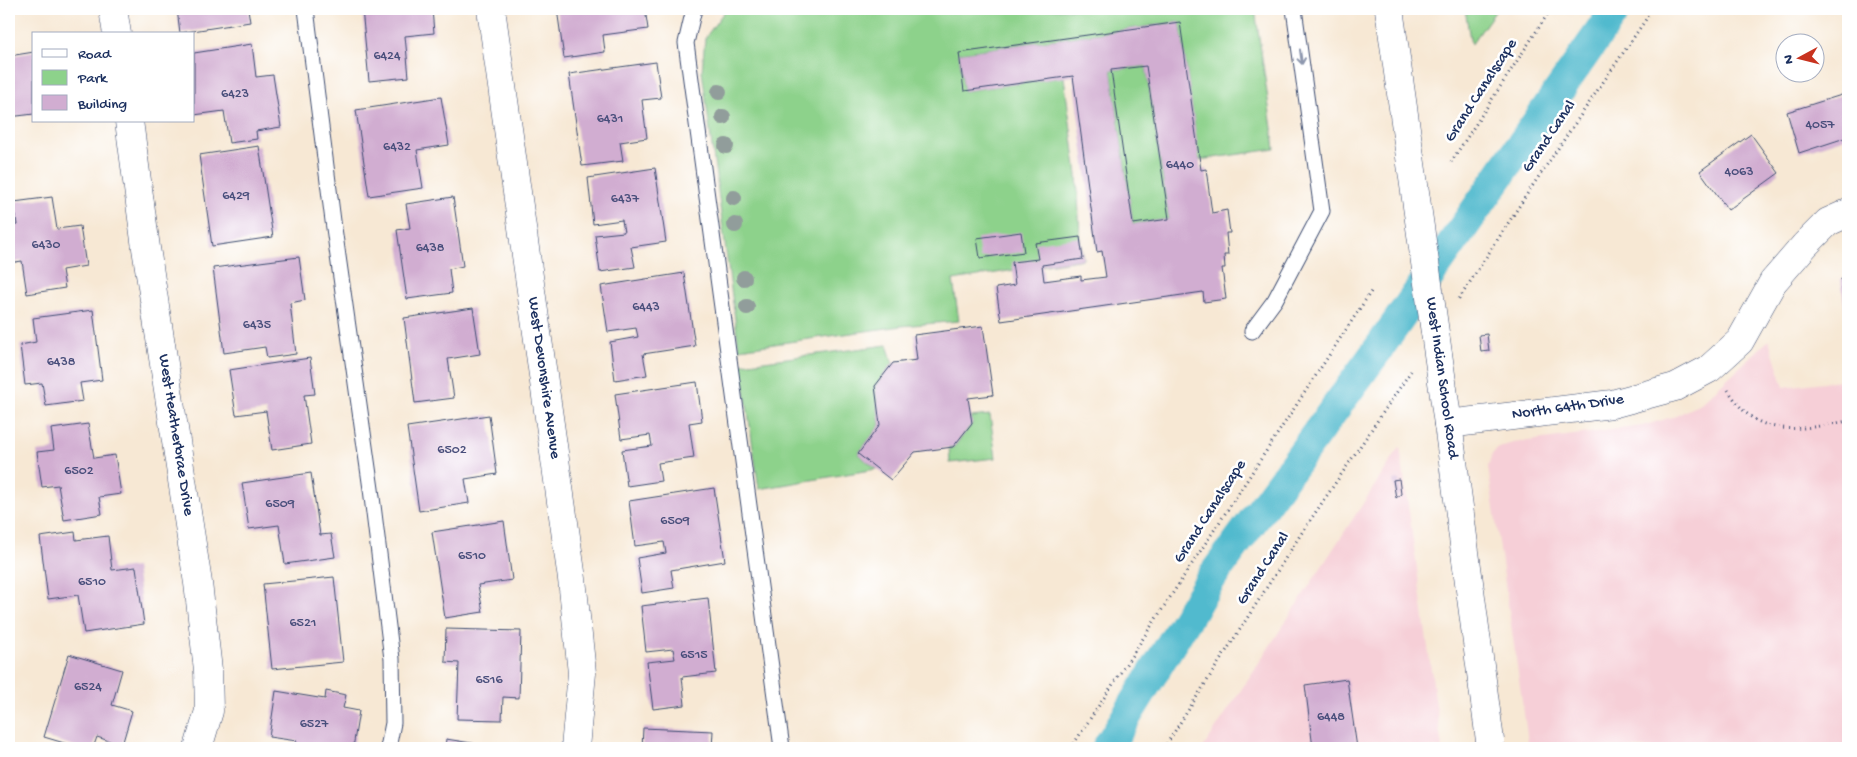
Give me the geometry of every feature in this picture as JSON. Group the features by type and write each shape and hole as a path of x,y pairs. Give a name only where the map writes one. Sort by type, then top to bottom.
{"street":[{"path":"114,9 117,32"},
{"name":"West Devonshire Avenue","path":"491,9 572,579 582,672 575,748"},
{"name":"West Indian School Road","path":"1389,9 1448,424 1491,748"},
{"name":"West Heatherbrae Drive","path":"129,122 146,248 198,583 208,670 209,711 198,748"},
{"name":"North 64th Drive","path":"1448,424 1612,404 1675,387 1709,369 1740,341 1773,282 1828,222 1848,213"}],"lane":[{"path":"306,9 392,659 393,724 388,748"},
{"path":"694,9 686,42 782,748"},
{"path":"1252,332 1275,300 1322,211 1294,9"}],"path":[{"name":"Grand Canalscape","path":"1451,162 1551,9"},
{"name":"Grand Canal","path":"1470,282 1529,191 1653,9"},
{"name":"Grand Canalscape","path":"1071,748 1372,290"},
{"path":"1709,369 1727,388 1742,410 1768,426 1779,429 1793,429 1848,422"},
{"name":"Grand Canal","path":"1164,748 1301,534 1388,405"}],"shaded area":[{"path":"1769,340 1784,387 1848,379 1848,748 1529,748 1488,467 1492,454 1500,447 1513,443 1642,426 1676,416 1701,403"},
{"path":"1400,447 1442,748 1203,748"}],"green space":[{"path":"726,9 1255,9 1275,149 1199,160 1180,22 959,53 964,91 1064,77 1077,175 1083,259 953,280 959,321 901,326 739,349 702,71 705,38"},
{"path":"1465,9 1497,9 1471,45"},
{"path":"1146,66 1169,219 1133,224 1111,70"},
{"path":"887,345 893,363 875,386 880,425 858,454 876,469 759,489 741,364"},
{"path":"990,415 996,458 950,463 949,447 954,447 972,424 971,417"}],"building":[{"path":"177,9 248,9 250,22 180,32"},
{"path":"362,9 432,9 434,33 405,36 409,77 369,81"},
{"path":"557,9 645,9 648,29 603,35 605,52 564,58"},
{"path":"1180,22 1201,170 1206,169 1212,213 1227,210 1230,233 1226,233 1228,255 1224,255 1225,268 1222,268 1226,299 1204,302 1203,292 1001,321 996,288 1015,285 1012,262 1038,259 1035,243 1080,237 1083,259 1042,265 1044,281 1081,276 1081,280 1106,277 1102,251 1097,252 1073,76 964,91 959,53","holes":["1146,66 1169,219 1133,224 1111,70"]},
{"path":"252,44 256,77 273,75 281,127 256,131 257,139 229,143 224,111 195,115 195,53"},
{"path":"32,52 32,114 9,117 9,56"},
{"path":"656,62 661,98 642,100 647,138 620,142 623,161 582,166 569,74"},
{"path":"1848,93 1848,137 1799,153 1787,112"},
{"path":"441,97 449,145 417,150 423,188 369,196 356,110"},
{"path":"1751,134 1779,173 1728,210 1700,171"},
{"path":"259,146 273,237 212,246 199,155"},
{"path":"655,168 666,242 631,247 635,267 600,272 595,235 624,232 622,220 593,224 588,178"},
{"path":"52,197 57,229 80,226 86,266 62,270 65,288 27,294 22,261 9,263 9,226 17,225 14,202"},
{"path":"453,197 463,266 449,269 452,293 407,299 397,230 410,228 406,204"},
{"path":"1021,232 1024,252 980,258 977,238"},
{"path":"299,257 305,300 290,303 296,354 267,358 265,347 224,353 213,268"},
{"path":"684,273 695,346 643,354 647,375 615,380 610,342 638,337 636,328 608,332 601,286"},
{"path":"1848,278 1848,319 1846,319 1841,279"},
{"path":"473,308 480,354 448,359 454,398 415,403 404,318"},
{"path":"93,310 102,380 80,383 83,401 46,406 42,383 25,385 20,345 36,342 33,318"},
{"path":"983,326 993,395 968,398 972,423 953,447 915,452 891,480 858,454 880,425 875,386 893,363 917,360 914,335"},
{"path":"1487,334 1489,351 1481,352 1479,335"},
{"path":"310,358 315,394 304,395 311,444 272,450 266,411 236,415 229,370"},
{"path":"697,382 702,421 689,423 694,458 658,463 661,481 627,486 622,450 652,446 650,435 621,439 615,394"},
{"path":"489,415 497,474 465,479 469,503 419,511 407,427"},
{"path":"88,424 94,458 115,455 121,494 99,497 102,514 64,520 58,485 42,487 37,452 54,450 51,429"},
{"path":"311,473 320,535 331,534 335,557 285,564 279,525 249,529 242,483"},
{"path":"1399,479 1401,494 1396,498 1393,480"},
{"path":"714,488 725,561 671,570 674,588 642,593 637,558 666,553 664,542 635,546 629,501"},
{"path":"504,521 512,580 478,585 483,612 445,618 432,532"},
{"path":"75,532 76,540 108,536 112,570 136,567 144,624 84,633 78,595 48,599 40,537"},
{"path":"334,577 343,662 272,669 263,584"},
{"path":"708,598 716,673 682,677 685,705 653,709 647,662 675,659 673,649 646,652 641,606"},
{"path":"446,629 521,631 519,698 503,697 502,720 457,719 459,663 445,662"},
{"path":"69,654 122,670 112,705 132,711 122,745 97,737 93,748 81,748 44,737"},
{"path":"1347,679 1357,748 1313,748 1305,685"},
{"path":"276,691 325,699 326,691 346,695 343,708 359,711 353,748 296,748 297,741 269,737"},
{"path":"643,728 713,731 712,748 642,748"},
{"path":"446,739 497,747 497,748 445,748"}],"waterway":[{"path":"1107,748 1214,574 1379,348 1616,9"}]}
